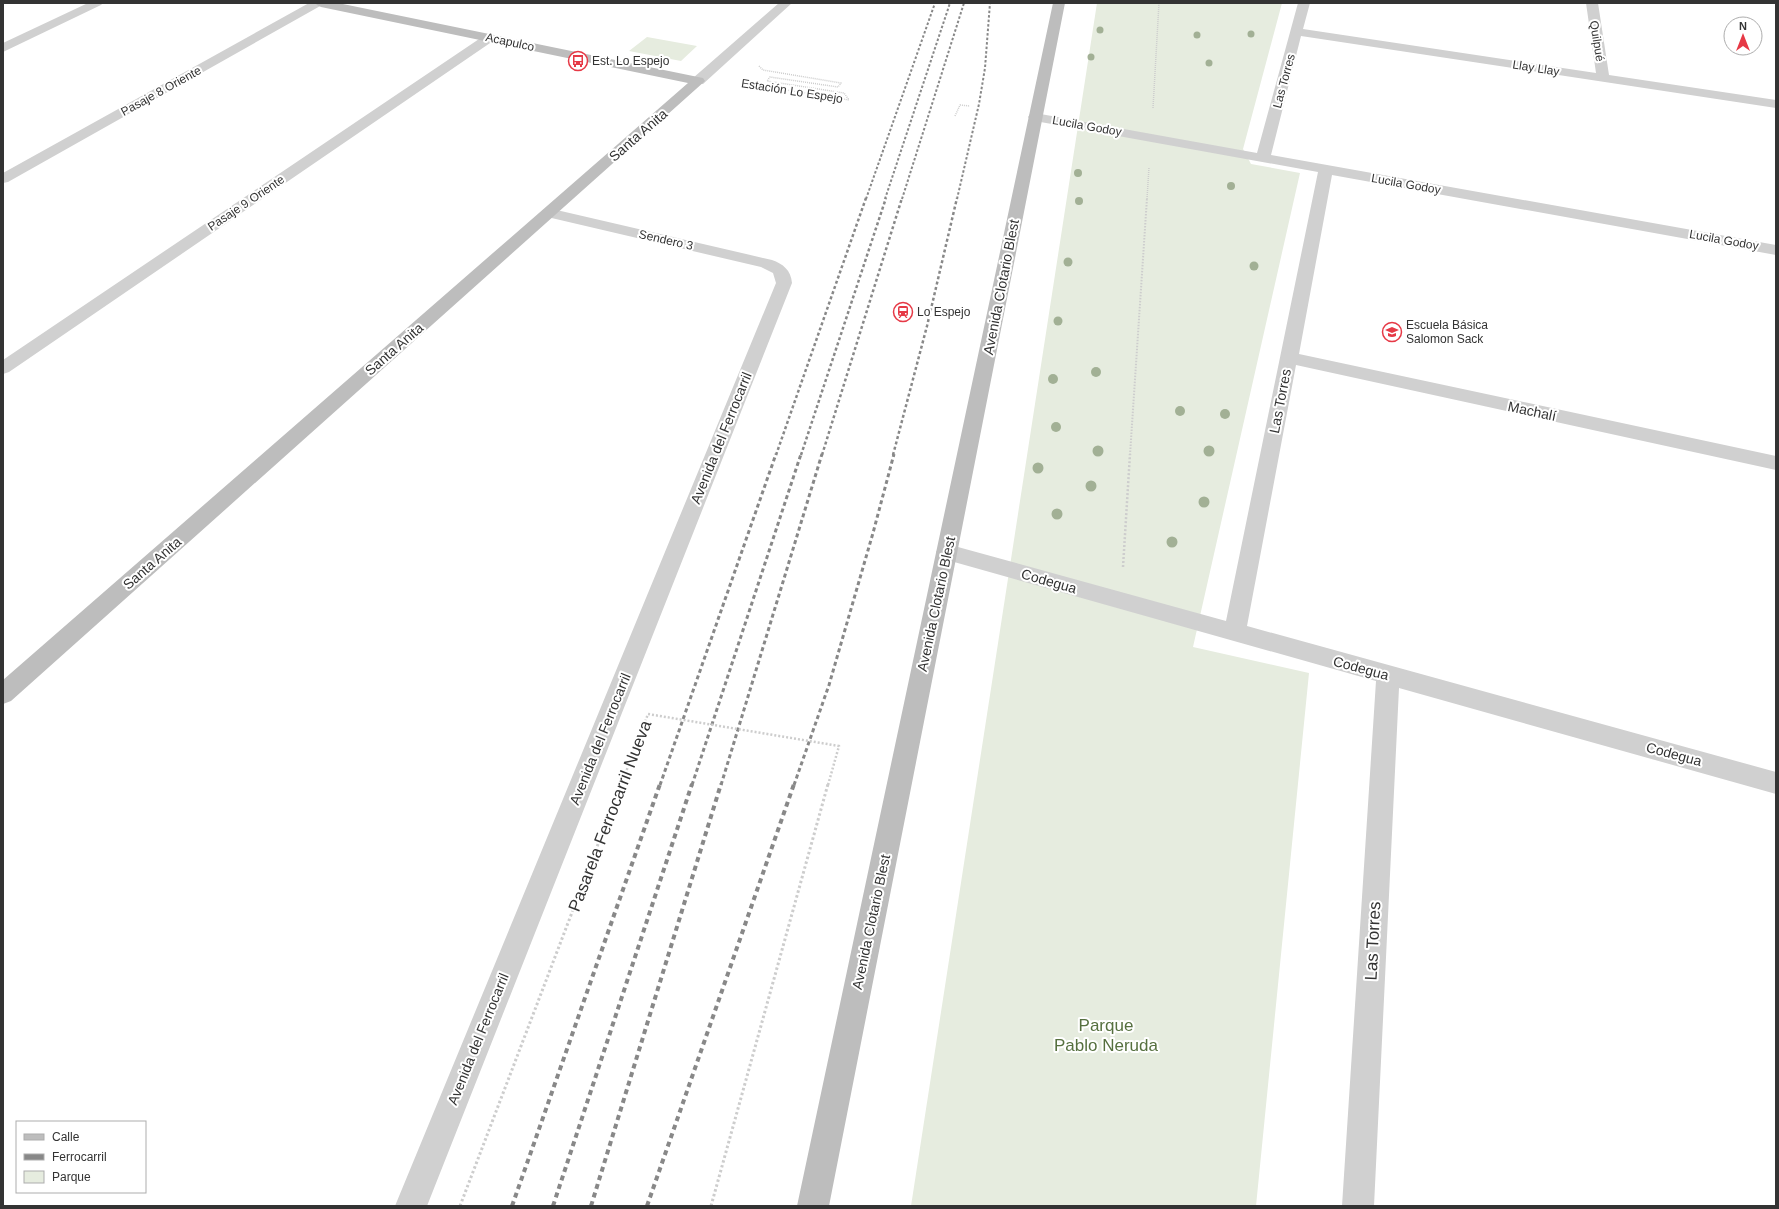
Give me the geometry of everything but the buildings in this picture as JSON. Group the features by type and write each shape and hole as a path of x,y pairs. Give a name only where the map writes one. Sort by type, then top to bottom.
{"street":[{"path":"3,48 97,3"},
{"name":"Acapulco","path":"320,3 698,81"},
{"name":"Pasaje 8 Oriente","path":"3,179 320,3"},
{"name":"Santa Anita","path":"3,694 786,3"},
{"name":"Avenida Clotario Blest","path":"813,1206 1059,3"},
{"name":"Las Torres","path":"1263,158 1304,3"},
{"name":"Quilpué","path":"1592,3 1603,78"},
{"name":"Llay Llay","path":"1297,32 1776,104"},
{"name":"Pasaje 9 Oriente","path":"3,368 489,38"},
{"name":"Lucila Godoy","path":"1035,117 1776,250"},
{"name":"Las Torres","path":"1235,633 1326,169"},
{"name":"Sendero 3","path":"548,213 766,263 775,266 781,271"},
{"name":"Avenida del Ferrocarril","path":"411,1206 784,283 784,277 781,271"},
{"name":"Machalí","path":"1289,358 1776,463"},
{"name":"Codegua","path":"947,552 1776,783"},
{"name":"Las Torres","path":"1358,1206 1388,675"}],"path":[{"path":"1120,601 1160,3"},
{"name":"Estación Lo Espejo","path":"732,51 751,55 763,70 841,83 838,87 770,77 767,81 844,93 849,100 742,83"},
{"path":"955,116 960,105 970,106"},
{"name":"Pasarela Ferrocarril Nueva","path":"460,1206 648,714 839,746 711,1206"}],"green space":[{"name":"Parque Pablo Neruda","path":"1097,3 1282,3 1243,149 1251,164 1300,173 1193,647 1309,673 1256,1206 911,1206"},
{"path":"647,37 697,46 681,61 629,51"}],"railway":[{"path":"866,199 935,3"},
{"path":"885,199 950,3"},
{"path":"902,199 964,3"},
{"path":"957,199 979,104 985,68 990,3"},
{"path":"776,455 866,198"},
{"path":"801,455 886,198"},
{"path":"822,455 902,198"},
{"path":"893,455 927,326 957,198"},
{"path":"660,785 776,454"},
{"path":"692,785 801,454"},
{"path":"721,785 822,454"},
{"path":"794,785 829,685 894,454"},
{"path":"512,1206 660,784"},
{"path":"553,1206 692,784"},
{"path":"591,1206 721,784"},
{"path":"647,1206 794,784"}],"place":[{"name":"Est. Lo Espejo","path":"578,61"},
{"name":"Lo Espejo","path":"903,312"},
{"name":"Escuela Básica Salomon Sack","path":"1392,332"}]}
